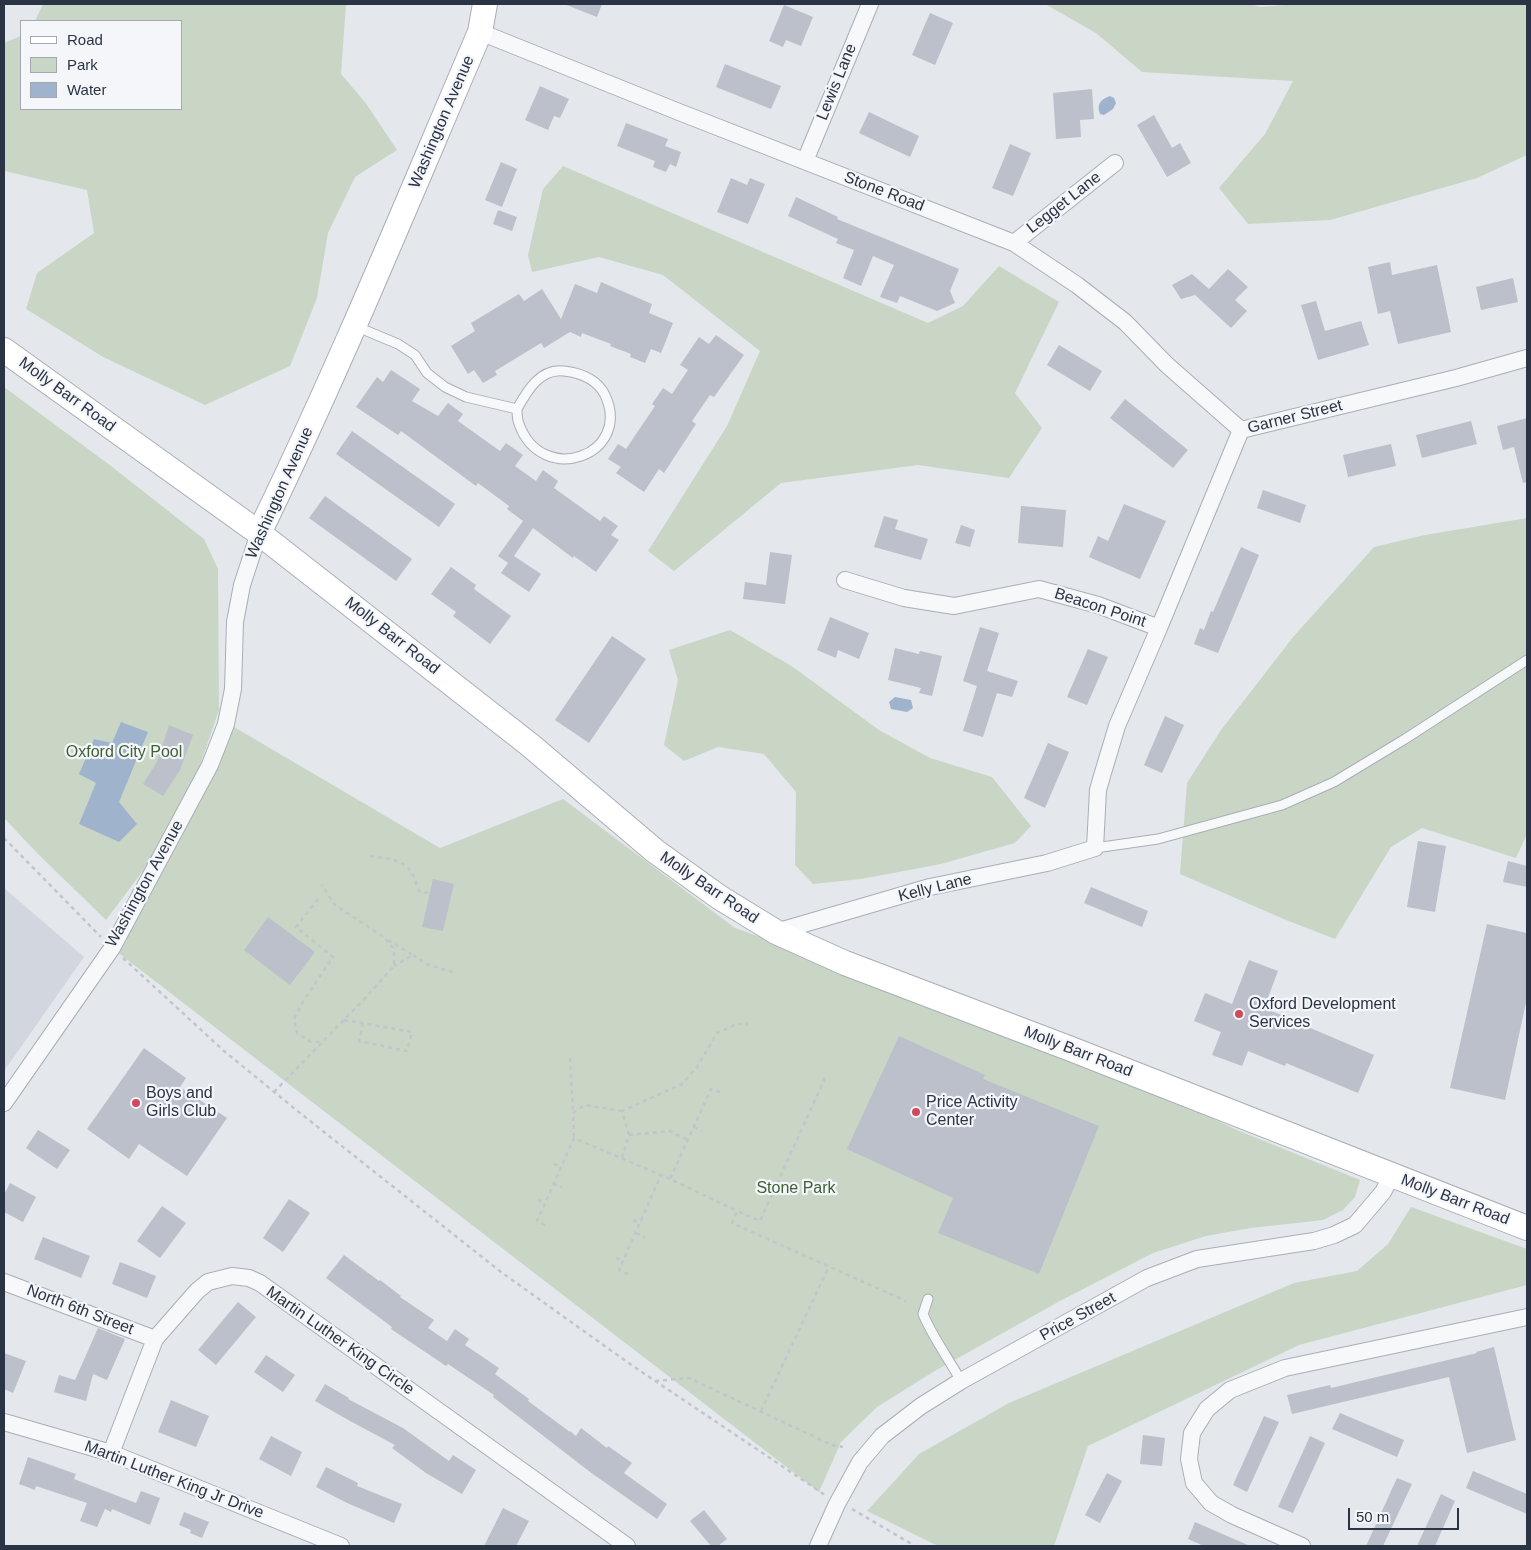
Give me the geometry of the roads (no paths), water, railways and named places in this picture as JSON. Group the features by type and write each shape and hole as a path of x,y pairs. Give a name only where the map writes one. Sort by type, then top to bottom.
{"main road":[{"name":"Washington Avenue","path":"259,532 297,455 480,32 485,4"},
{"name":"Molly Barr Road","path":"4,350 259,532 530,745 655,851 719,897 776,932 845,962 1527,1228"}],"street":[{"name":"Lewis Lane","path":"805,161 870,4"},
{"name":"Stone Road","path":"480,32 1014,243 1077,285 1125,322 1167,365 1241,430"},
{"name":"Legget Lane","path":"1014,243 1115,163"},
{"name":"Garner Street","path":"1159,628 1241,430 1456,378 1527,358"},
{"name":"Washington Avenue","path":"4,1103 112,948 210,765 226,724 233,689 235,622 242,584 259,532"},
{"name":"Beacon Point","path":"845,580 904,598 954,606 1039,589 1098,605 1159,628 1117,726 1109,751 1098,790 1095,848"},
{"name":"Kelly Lane","path":"776,932 930,887 1047,863 1095,848"},
{"name":"Price Street","path":"818,1546 837,1504 860,1462 882,1436 921,1406 961,1381 1147,1278 1197,1259 1314,1242 1355,1225 1378,1198 1392,1175"},
{"name":"Martin Luther King Circle","path":"111,1453 155,1339 196,1291 208,1282 232,1276 249,1278 260,1283 293,1306 627,1546"},
{"name":"North 6th Street","path":"4,1282 155,1339"},
{"path":"1302,1546 1232,1515 1211,1503 1194,1483 1189,1459 1192,1433 1207,1409 1230,1390 1284,1368 1527,1317"},
{"name":"Martin Luther King Jr Drive","path":"4,1422 111,1453 341,1546"}],"lane":[{"path":"354,326 398,344 414,355 427,373 445,387 466,397 516,409"},
{"path":"559,370 576,372 589,378 601,388 608,403 610,422 605,436 587,455 571,460 555,458 541,453 528,440 519,424 516,409 531,386 544,374 559,370"},
{"path":"1095,848 1158,839 1282,805 1334,782 1405,739 1527,660"},
{"path":"928,1299 924,1314 929,1328 961,1381"}],"water":[{"path":"1110,96 1114,98 1116,103 1113,109 1104,115 1100,114 1100,102"},
{"path":"895,697 911,700 913,708 907,712 891,709 889,702"},
{"path":"121,722 148,732 119,802 137,824 119,842 79,824 96,783 79,774 94,739 112,743"}],"place":[{"name":"Oxford Development Services","path":"1239,1014"},
{"name":"Boys and Girls Club","path":"136,1103"},
{"name":"Price Activity Center","path":"916,1112"}],"park label":[{"name":"Oxford City Pool","path":"124,753"},
{"name":"Stone Park","path":"796,1189"}]}
